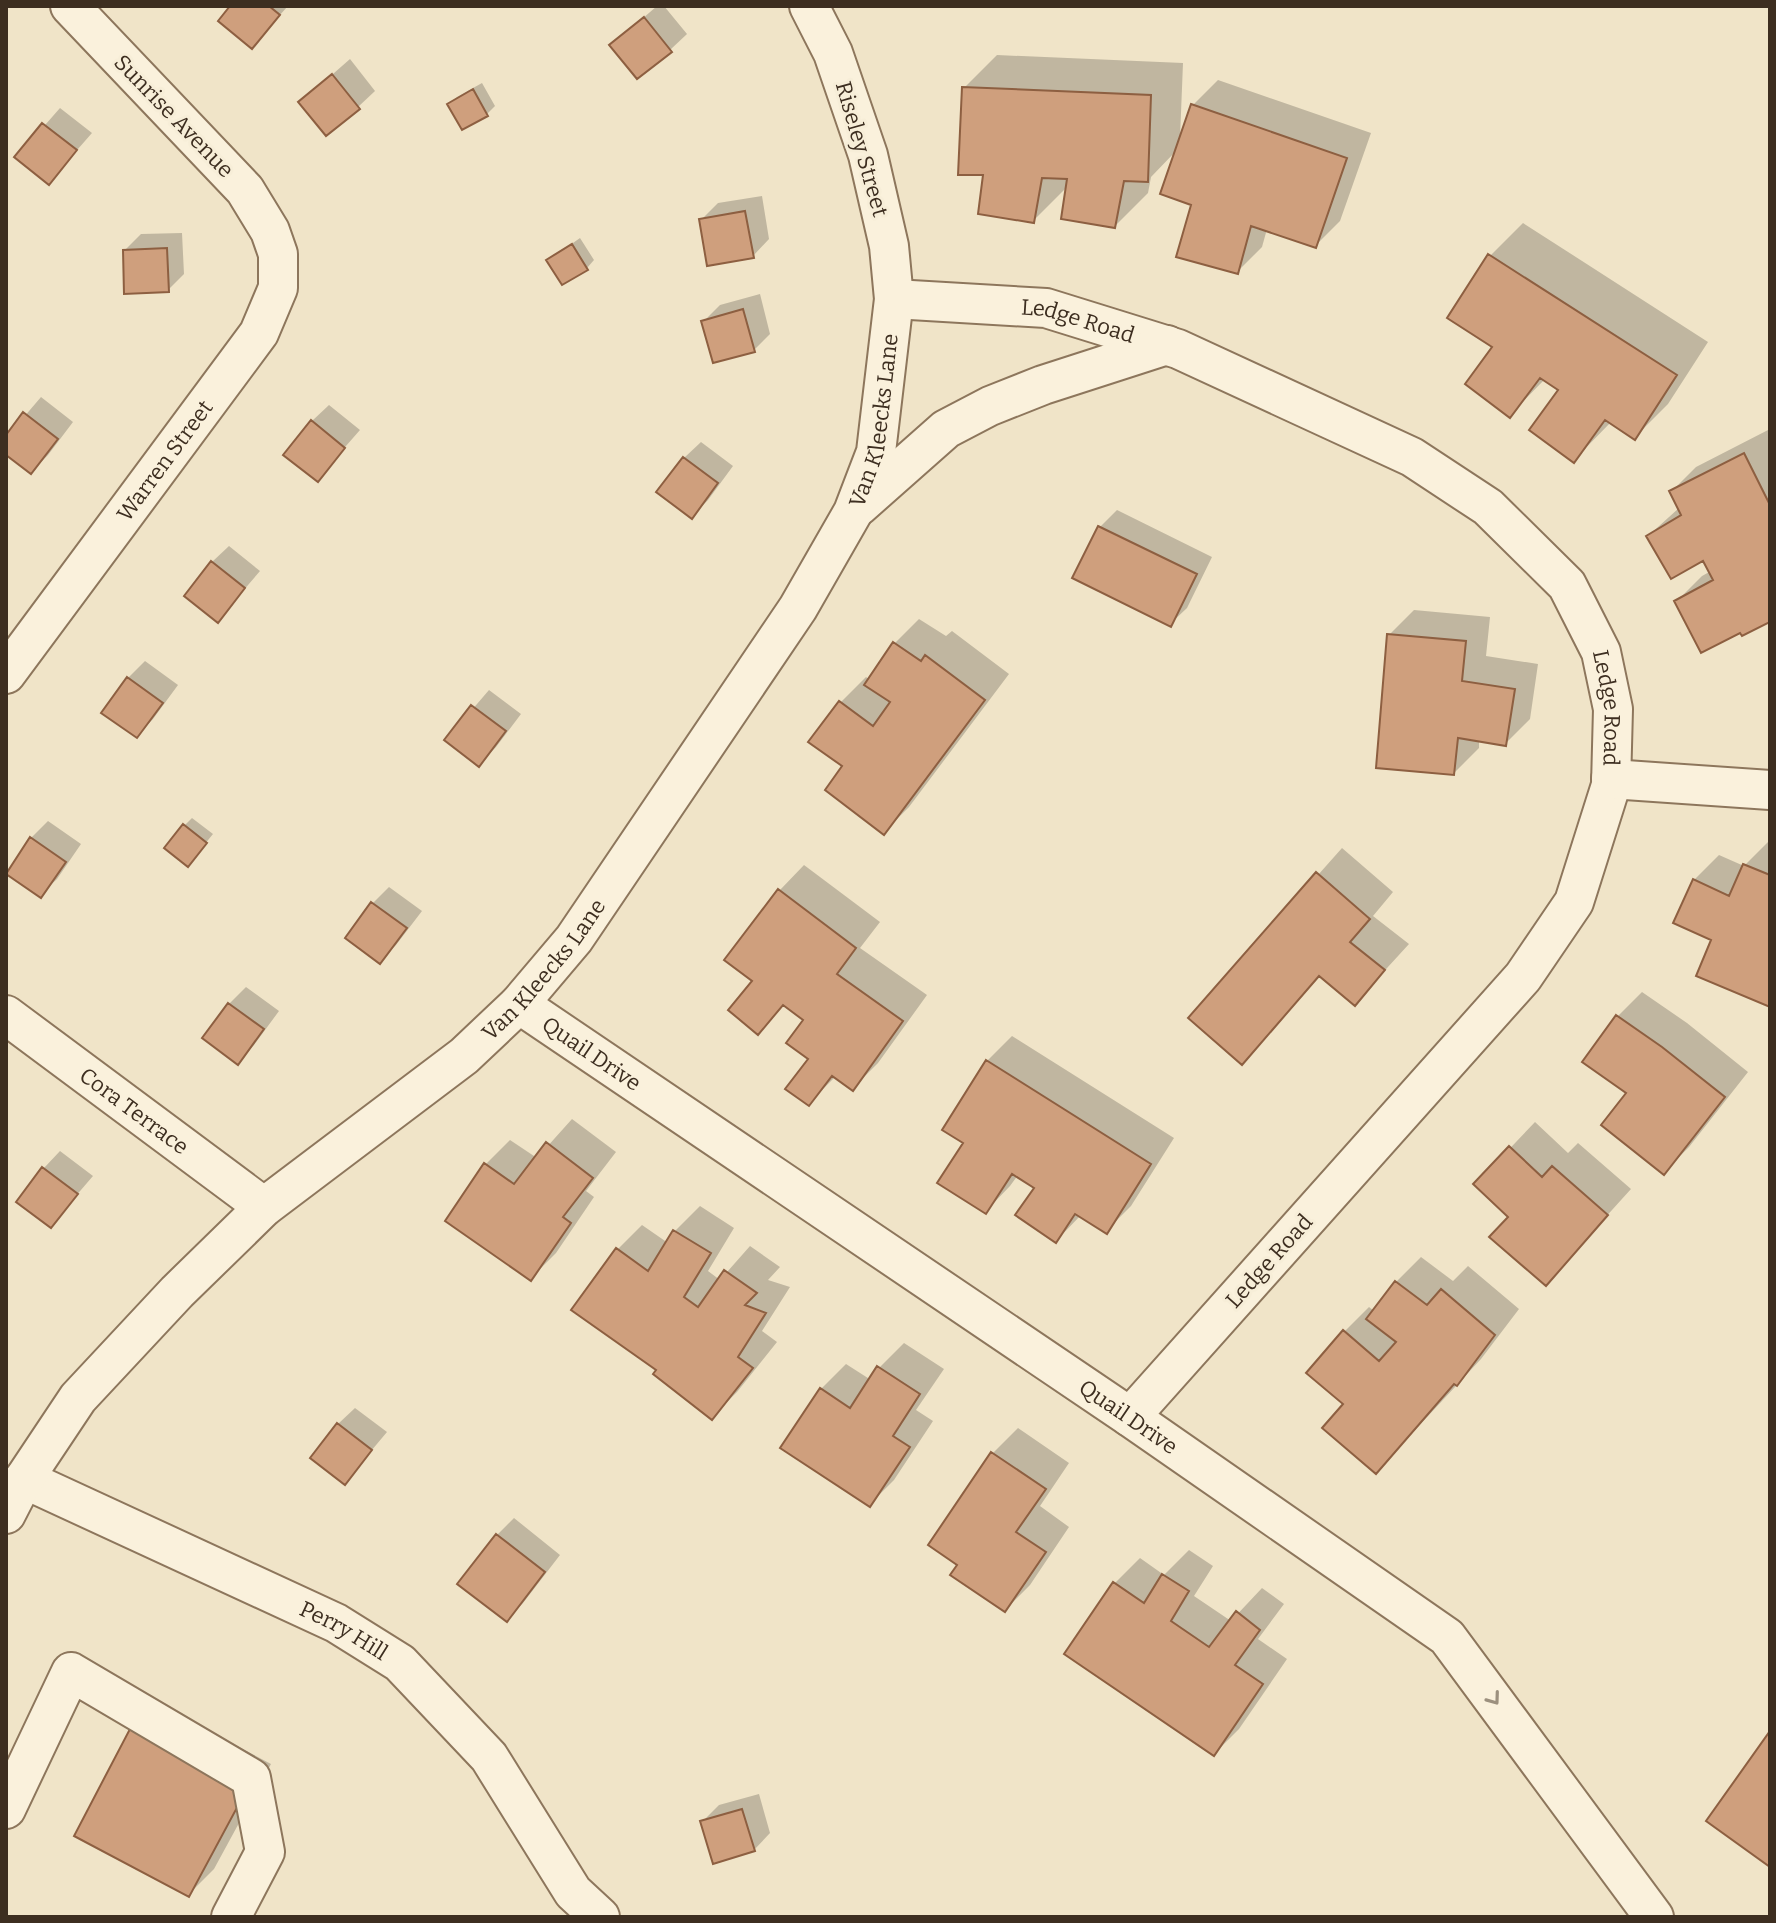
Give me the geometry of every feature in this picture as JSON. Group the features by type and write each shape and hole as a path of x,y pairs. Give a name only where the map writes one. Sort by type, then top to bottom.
{"street":[{"name":"Sunrise Avenue","path":"71,6 245,190 270,231"},
{"name":"Riseley Street","path":"809,6 833,53 868,155 889,246 894,299"},
{"name":"Warren Street","path":"6,674 259,333 278,288 278,254 270,231"},
{"name":"Ledge Road","path":"894,299 1046,308 1167,345 1412,457 1488,507 1567,585 1601,652 1613,709 1611,779 1574,902 1523,977 1130,1417"},
{"name":"Van Kleecks Lane","path":"6,1514 24,1479 78,1398 177,1292 264,1207 464,1056 519,1004 583,926 798,608 853,512 876,452 894,299"},
{"path":"853,512 946,429 990,406 1043,385 1167,345"},
{"path":"1611,779 1770,790"},
{"name":"Quail Drive","path":"519,1004 1130,1417 1447,1637 1654,1917"},
{"name":"Cora Terrace","path":"6,1015 264,1207"},
{"name":"Perry Hill","path":"24,1479 336,1623 400,1663 489,1757 587,1904"},
{"path":"6,1809 71,1672 251,1778 265,1852 231,1917"}],"building":[{"path":"230,6 269,6 280,15 252,49 218,21"},
{"path":"644,17 672,52 637,79 609,45"},
{"path":"332,74 360,109 326,136 298,102"},
{"path":"962,87 1151,95 1148,182 1124,181 1115,228 1061,219 1067,179 1042,178 1034,223 978,214 983,175 958,175"},
{"path":"473,89 488,116 462,130 447,104"},
{"path":"1191,104 1347,158 1316,248 1251,226 1238,274 1176,257 1191,205 1160,194"},
{"path":"42,123 77,150 49,185 14,157"},
{"path":"745,211 754,258 707,266 699,219"},
{"path":"572,244 588,270 562,285 546,260"},
{"path":"167,248 169,292 124,294 123,250"},
{"path":"1488,254 1677,375 1635,440 1605,420 1574,463 1529,430 1558,390 1540,378 1510,418 1465,384 1492,347 1447,318"},
{"path":"743,309 755,352 713,363 701,321"},
{"path":"23,412 58,439 31,474 6,455 6,435"},
{"path":"311,420 345,448 318,482 283,455"},
{"path":"1744,453 1770,505 1770,622 1701,653 1674,601 1713,580 1703,561 1671,579 1646,536 1681,515 1669,491"},
{"path":"683,457 718,483 692,519 656,492"},
{"path":"1098,526 1197,574 1171,627 1072,578"},
{"path":"211,561 245,588 218,623 184,596"},
{"path":"1387,634 1466,641 1462,681 1515,689 1506,746 1458,738 1454,775 1376,768"},
{"path":"893,642 921,661 925,655 985,700 884,835 825,790 842,766 808,742 839,701 873,726 890,702 864,685"},
{"path":"127,677 163,703 137,738 101,713"},
{"path":"471,705 506,731 479,767 444,740"},
{"path":"183,824 207,843 188,867 164,848"},
{"path":"30,837 66,862 41,898 6,874"},
{"path":"1743,864 1770,875 1770,1007 1696,976 1711,940 1673,923 1693,879 1729,896"},
{"path":"1316,872 1370,919 1350,942 1385,970 1355,1006 1319,976 1242,1065 1188,1018"},
{"path":"778,889 856,948 837,974 903,1021 853,1091 832,1076 809,1106 785,1089 808,1059 786,1043 803,1020 783,1005 758,1035 728,1010 752,981 724,960"},
{"path":"371,902 407,928 380,964 345,938"},
{"path":"228,1003 264,1029 238,1065 202,1038"},
{"path":"1616,1015 1725,1097 1664,1175 1601,1125 1626,1093 1582,1062"},
{"path":"986,1060 1151,1164 1107,1234 1075,1214 1056,1243 1015,1215 1034,1188 1012,1174 986,1214 937,1183 963,1143 942,1130"},
{"path":"546,1142 593,1178 563,1217 571,1223 531,1281 445,1221 484,1163 514,1184"},
{"path":"1509,1146 1542,1177 1552,1166 1608,1215 1546,1286 1489,1237 1508,1217 1473,1184"},
{"path":"42,1167 78,1194 51,1228 16,1202"},
{"path":"673,1230 711,1253 684,1297 698,1307 724,1270 757,1293 745,1305 766,1313 738,1357 753,1368 712,1420 653,1374 656,1370 571,1310 616,1248 648,1271"},
{"path":"1395,1281 1427,1305 1441,1289 1495,1335 1457,1386 1454,1384 1376,1474 1322,1428 1343,1404 1306,1373 1343,1330 1379,1361 1396,1342 1366,1319"},
{"path":"877,1366 920,1394 893,1436 910,1447 870,1507 780,1448 820,1388 850,1408"},
{"path":"337,1423 372,1450 345,1485 310,1458"},
{"path":"991,1452 1046,1489 1016,1532 1046,1552 1005,1612 950,1575 957,1565 928,1545"},
{"path":"496,1534 545,1572 507,1622 457,1584"},
{"path":"1162,1574 1189,1591 1171,1621 1209,1647 1236,1611 1260,1630 1235,1665 1263,1684 1214,1756 1064,1654 1113,1582 1144,1603"},
{"path":"131,1727 247,1789 189,1897 74,1836"},
{"path":"1770,1731 1770,1867 1706,1821"},
{"path":"742,1809 755,1851 713,1864 700,1821"}]}
